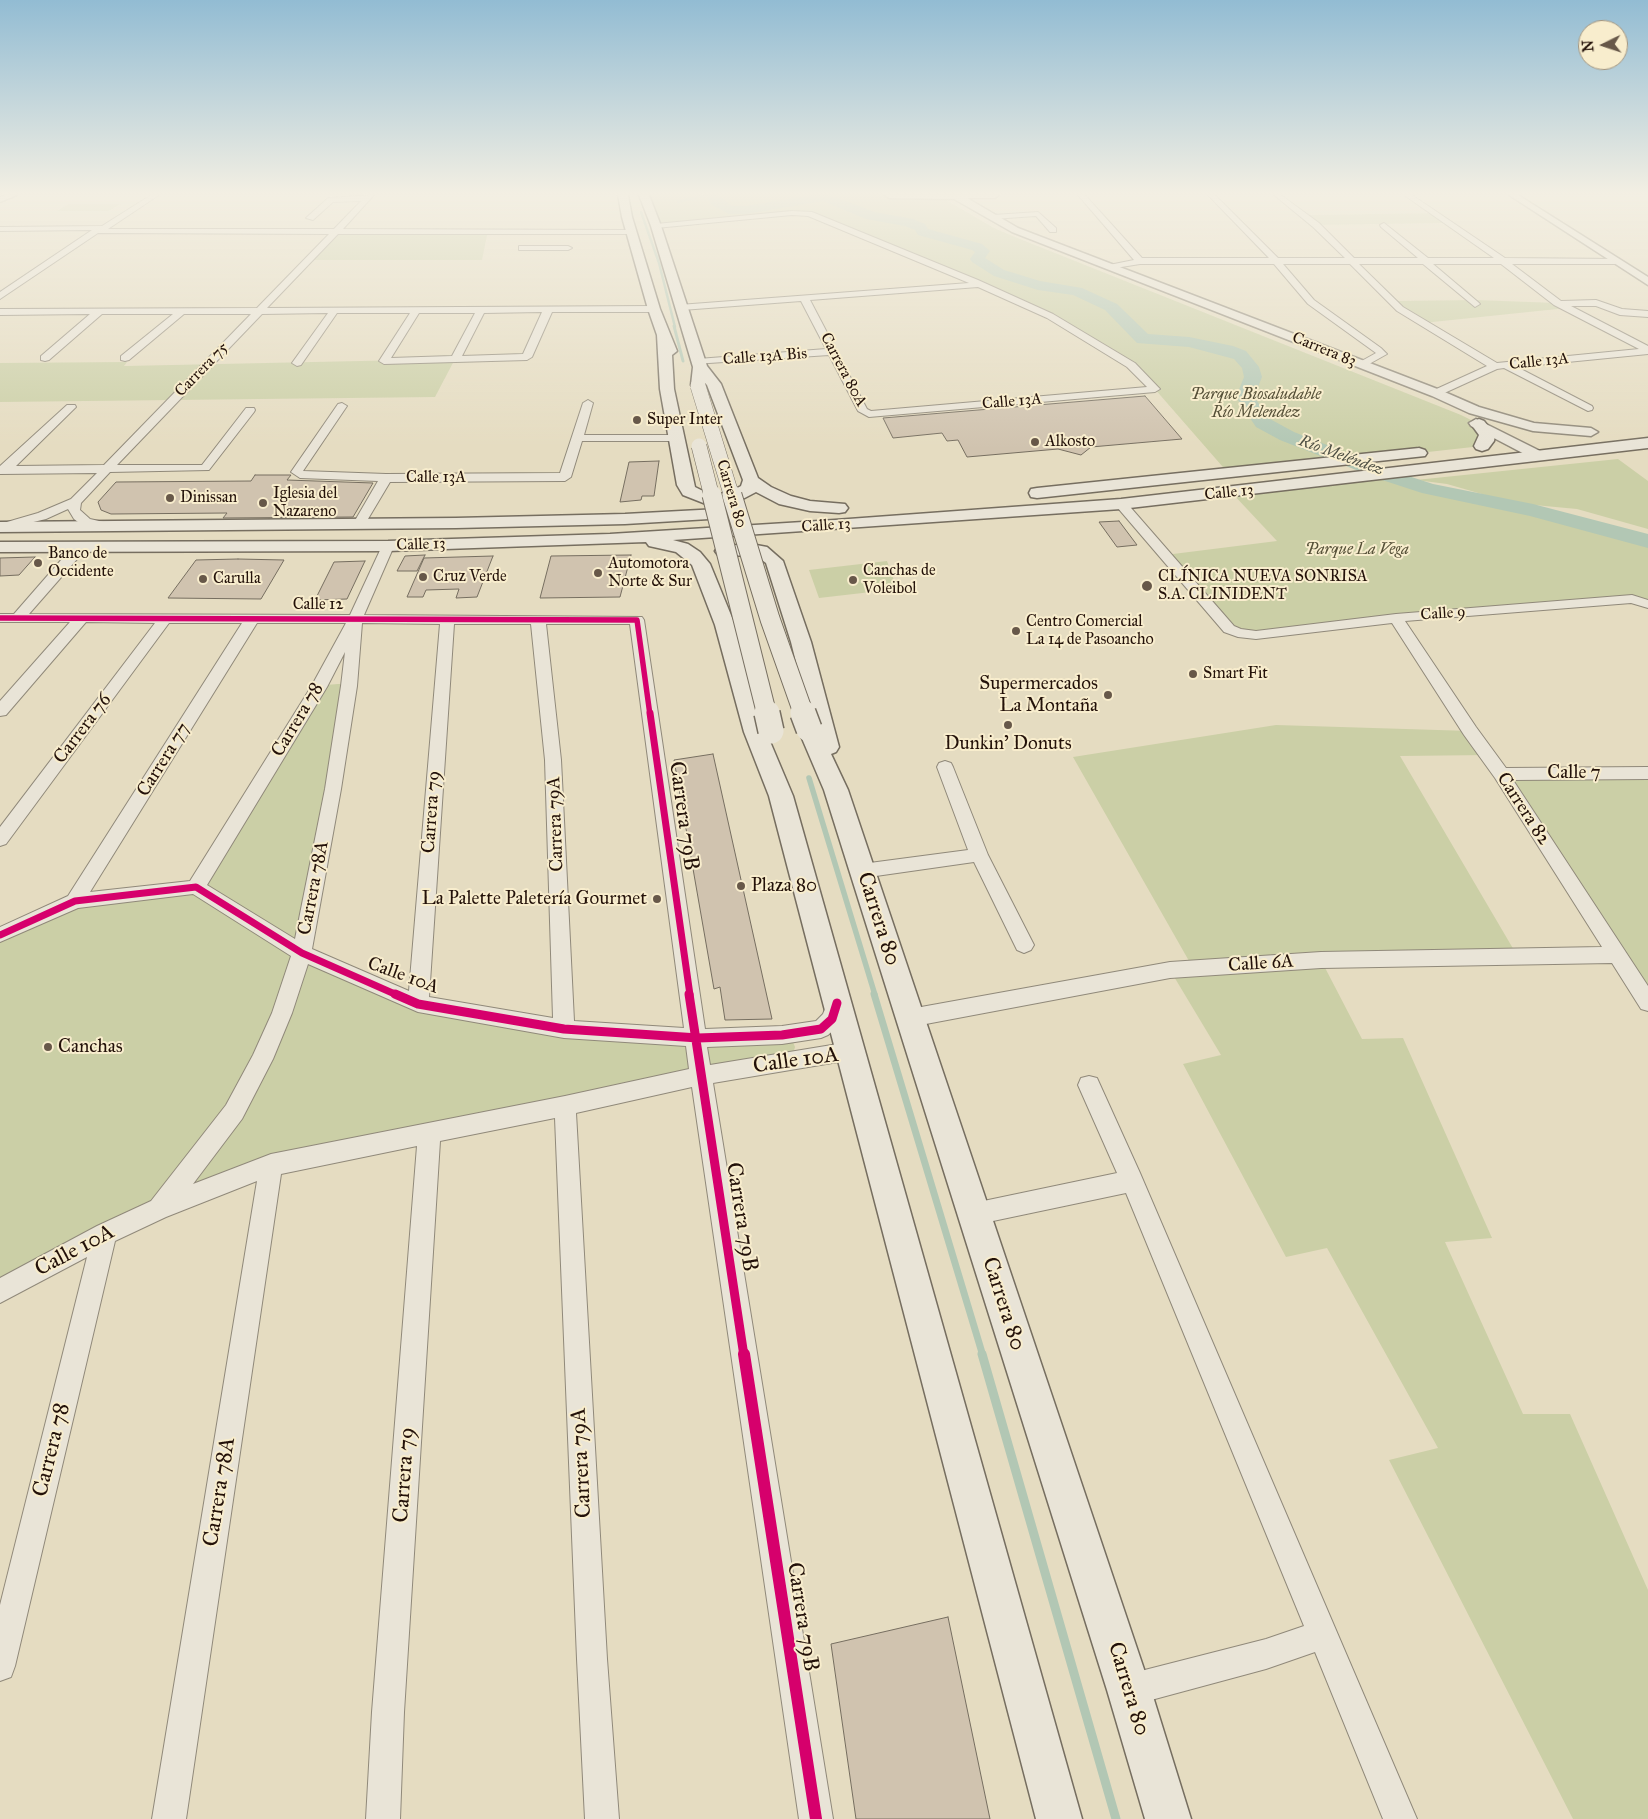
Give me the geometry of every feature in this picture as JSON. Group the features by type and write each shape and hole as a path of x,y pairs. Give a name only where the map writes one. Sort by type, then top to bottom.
{"main road":[{"name":"Carrera 80","path":"646,280 654,309 687,384 809,729 836,790 1129,1690 1168,1819"},
{"name":"Carrera 80","path":"673,280 699,365 687,384 771,731 781,796"},
{"path":"664,334 667,389 686,485 689,491 696,496 719,500 742,494 748,489 751,480"},
{"path":"699,365 714,384 751,480 765,491 785,500 810,506 837,517"},
{"path":"1471,416 1487,435 1486,441 1482,446"},
{"path":"1462,448 1611,430"},
{"name":"Calle 13","path":"0,547 388,546 610,539 837,517 1121,504 1359,478 1648,443"},
{"name":"Calle 13","path":"1019,494 1434,451"},
{"path":"625,519 652,512 664,506 674,500 686,485"},
{"name":"Calle 13","path":"772,512 837,517 897,506 979,498"},
{"name":"Calle 13","path":"1,527 359,524 625,519 753,513"},
{"path":"610,539 651,541 675,546 694,556 703,570 710,557 723,551 740,548 761,551 774,561 783,547 799,536 837,517"},
{"name":"Carrera 80","path":"774,561 802,646 830,754 836,790"},
{"name":"Carrera 80","path":"703,570 725,625 756,732 781,796 1059,1819"}],"street":[{"path":"0,296 25,280"},
{"path":"0,303 32,280"},
{"name":"Carrera 75","path":"1,527 42,516 75,502 289,280"},
{"path":"969,280 979,284"},
{"name":"Carrera 83","path":"1127,280 1297,351 1471,416 1533,427 1591,432"},
{"name":"Carrera 83","path":"1145,280 1436,393 1539,456"},
{"path":"1293,280 1319,310 1382,354 1362,365"},
{"path":"1371,280 1400,309 1494,366"},
{"path":"1447,280 1475,304"},
{"path":"1528,280 1560,304 1648,350"},
{"path":"682,307 979,284"},
{"name":"Calle 13A","path":"869,414 1155,389 1131,365 1050,316 979,284"},
{"name":"Carrera 80A","path":"804,298 811,308 863,411 869,414"},
{"path":"1560,304 1590,303 1610,307 1648,308"},
{"path":"1610,307 1625,314 1648,314"},
{"path":"0,312 654,309"},
{"path":"297,363 334,310"},
{"path":"416,310 384,361 527,358 548,310"},
{"path":"455,359 481,310"},
{"path":"125,358 182,311"},
{"path":"45,358 100,312"},
{"path":"1257,335 1282,341 1289,340 1289,336"},
{"path":"1297,351 1297,347 1302,346 1329,352"},
{"name":"Calle 13A","path":"1436,393 1494,366 1648,350"},
{"name":"Calle 13A Bis","path":"699,365 832,352"},
{"path":"1506,365 1588,408"},
{"path":"565,476 588,403"},
{"path":"308,475 297,472 298,468 342,406"},
{"path":"2,470 71,407"},
{"path":"2,470 206,468 250,410"},
{"path":"578,438 677,438"},
{"name":"Calle 13A","path":"308,475 386,478 565,476"},
{"path":"359,524 386,478"},
{"path":"75,502 74,510 78,516 86,522 104,526"},
{"name":"Calle 9","path":"1121,504 1230,629 1238,633 1256,635 1396,618 1632,599 1648,604"},
{"name":"Carrera 78","path":"196,887 319,687 355,619 388,546"},
{"path":"18,618 80,547"},
{"name":"Calle 12","path":"0,618 637,620"},
{"path":"0,711 82,618"},
{"name":"Carrera 82","path":"1396,618 1470,731 1501,774 1648,1003"},
{"name":"Carrera 76","path":"0,840 165,619"},
{"name":"Carrera 77","path":"75,901 252,619"},
{"name":"Carrera 78A","path":"158,1209 234,1112 262,1059 282,1012 302,953 335,780 355,619"},
{"name":"Carrera 79","path":"418,1004 447,619"},
{"name":"Carrera 79A","path":"538,619 553,760 564,1029"},
{"name":"Carrera 79B","path":"637,620 698,1038 701,1076 816,1819"},
{"path":"945,767 979,854 1024,945"},
{"name":"Calle 7","path":"1501,774 1648,773"},
{"path":"862,871 979,854"},
{"path":"0,935 75,901 196,887"},
{"name":"Calle 10A","path":"196,887 302,953 418,1004 564,1029 698,1038 782,1035 821,1030 832,1019 837,1003"},
{"name":"Calle 6A","path":"910,1018 1175,970 1321,960 1616,955"},
{"name":"Calle 10A","path":"0,1291 105,1234 158,1209 271,1165 565,1106 701,1076 844,1052 850,1054"},
{"path":"1089,1085 1132,1181 1400,1819"},
{"name":"Carrera 79A","path":"565,1106 592,1659 602,1819"},
{"name":"Carrera 79","path":"383,1819 388,1702 430,1132"},
{"name":"Carrera 78A","path":"169,1819 271,1165"},
{"path":"974,1214 1132,1181"},
{"name":"Carrera 78","path":"0,1666 105,1234"},
{"path":"1129,1690 1266,1654 1323,1634"}],"green space":[{"name":"Parque Biosaludable Río Melendez","path":"963,280 1122,280 1461,415 1479,424 1482,446 1229,474 1140,372 1050,316"},
{"path":"1476,300 1557,303 1567,308 1423,323 1392,301"},
{"path":"455,359 435,397 0,402 0,363 127,362 124,366"},
{"path":"1618,459 1648,481 1648,529 1577,509 1513,503 1447,484 1416,480"},
{"name":"Parque La Vega","path":"1386,475 1429,489 1533,510 1648,541 1648,604 1632,599 1238,633 1165,555 1277,541 1232,493"},
{"name":"Canchas de Voleibol","path":"887,561 897,589 819,598 809,570"},
{"path":"344,684 302,953 418,1004 564,1029 793,1042 795,1047 793,1054 271,1165 0,1291 0,935 75,901 196,887 326,685"},
{"path":"1276,725 1470,731 1488,755 1400,756 1518,957 1321,960 1362,1039 1403,1038 1492,1238 1445,1242 1523,1414 1570,1414 1648,1590 1648,1819 1573,1819 1389,1460 1438,1448 1327,1248 1286,1257 1183,1064 1221,1055 1170,970 1193,968 1073,757"},
{"path":"1648,773 1648,1003 1501,774"}],"building":[{"name":"Alkosto","path":"1145,396 1182,439 1091,447 1081,455 1058,449 967,457 958,440 947,441 942,433 893,438 883,418"},
{"path":"659,461 654,496 642,496 641,500 620,502 629,462"},
{"path":"255,475 291,475 287,480 373,483 353,517 223,518 227,513 111,514 101,510 98,502 116,482 251,481"},
{"path":"1119,521 1137,545 1117,547 1099,522"},
{"path":"425,555 417,571 397,571 405,556"},
{"name":"Automotora Norte & Sur","path":"631,555 620,597 540,598 551,556"},
{"path":"493,556 477,597 456,598 459,589 426,590 423,597 407,597 424,558"},
{"path":"35,557 19,575 0,576 0,558"},
{"path":"196,560 284,560 261,599 168,598"},
{"path":"365,561 347,599 315,600 334,562"},
{"name":"Plaza 80","path":"713,754 772,1019 725,1020 720,987 714,989 674,760"},
{"path":"948,1617 990,1819 856,1819 831,1644"}],"waterway":[{"path":"663,280 675,327"},
{"name":"Río Meléndez","path":"1021,280 1038,285 1077,291 1111,307 1143,339 1189,342 1227,350 1240,355 1250,367 1253,377 1245,397 1263,423 1287,436 1386,475 1429,489 1533,510 1648,541"},
{"path":"674,326 683,361"},
{"path":"809,778 875,995"},
{"path":"874,994 983,1356"},
{"path":"982,1354 1116,1819"}],"cycle path":[{"path":"0,618 637,620 701,1076 816,1819"},
{"path":"0,935 75,901 196,887 302,953 418,1004 564,1029 698,1038 782,1035 821,1029 832,1019 837,1003"}],"place":[{"name":"Super Inter","path":"637,420"},
{"name":"Alkosto","path":"1035,442"},
{"name":"Dinissan","path":"170,498"},
{"name":"Iglesia del Nazareno","path":"263,503"},
{"name":"Banco de Occidente","path":"38,563"},
{"name":"Automotora Norte & Sur","path":"598,573"},
{"name":"Cruz Verde","path":"423,577"},
{"name":"Carulla","path":"203,579"},
{"name":"Canchas de Voleibol","path":"853,580"},
{"name":"CLÍNICA NUEVA SONRISA S.A. CLINIDENT","path":"1147,586"},
{"name":"Centro Comercial La 14 de Pasoancho","path":"1016,631"},
{"name":"Smart Fit","path":"1193,674"},
{"name":"Supermercados La Montaña","path":"1108,695"},
{"name":"Dunkin' Donuts","path":"1008,725"},
{"name":"Plaza 80","path":"741,886"},
{"name":"La Palette Paletería Gourmet","path":"657,899"},
{"name":"Canchas","path":"48,1047"}]}
